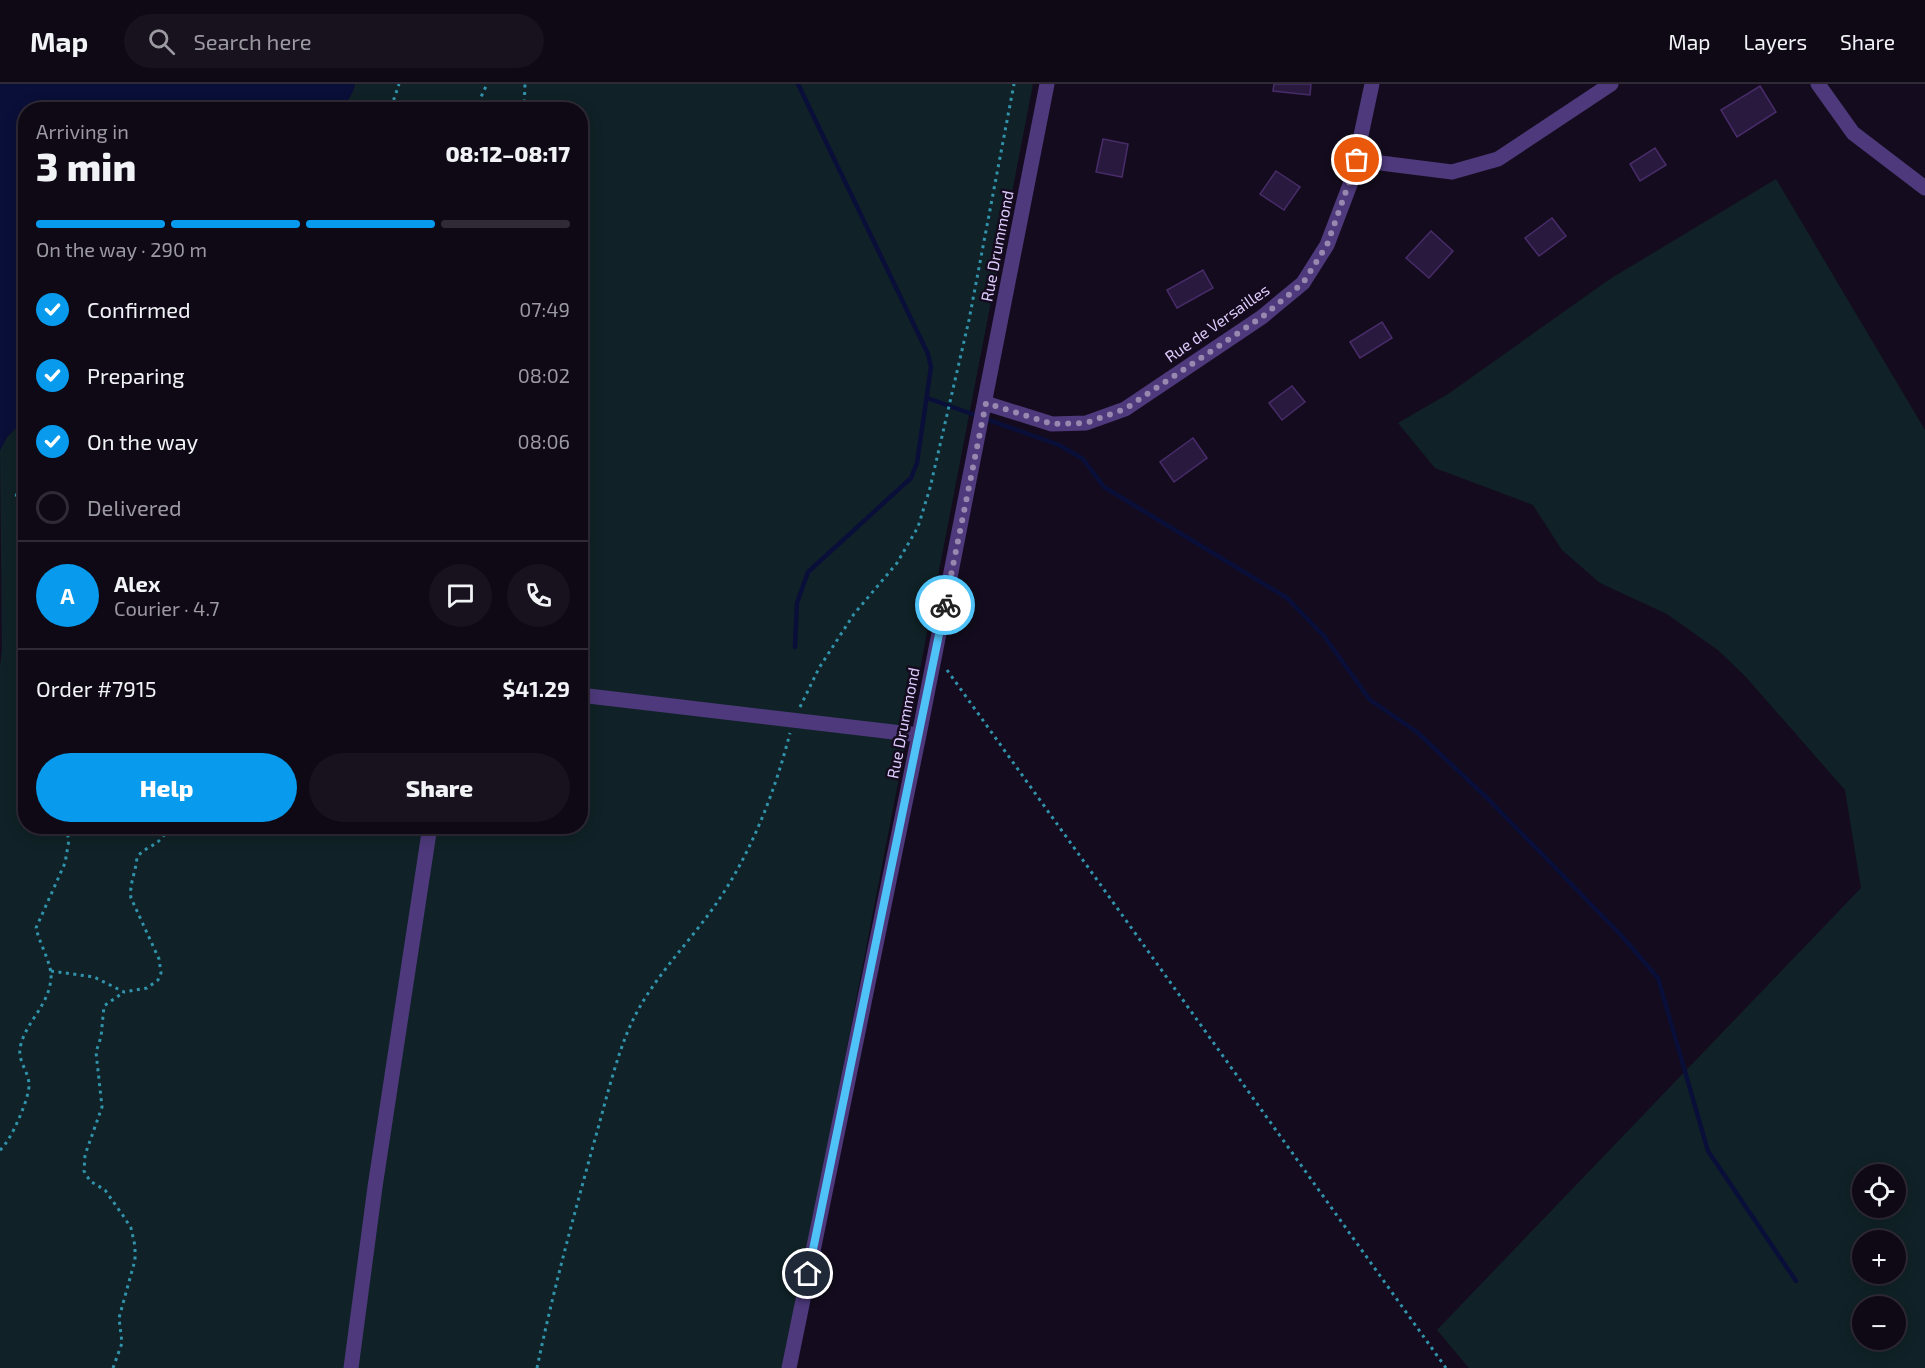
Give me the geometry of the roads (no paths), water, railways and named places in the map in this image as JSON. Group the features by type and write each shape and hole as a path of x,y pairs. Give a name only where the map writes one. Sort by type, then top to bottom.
{"street":[{"name":"Rue Drummond","path":"789,1368 936,654 1047,84"},
{"name":"Rue de Versailles","path":"986,403 1052,424 1086,423 1125,409 1262,317 1303,283 1327,245 1357,160 1372,84"},
{"path":"1357,160 1452,172 1498,159 1611,84"},
{"path":"1818,84 1853,133 1925,188"},
{"path":"588,696 919,735"},
{"path":"351,1368 375,1187 429,834"}],"waterway":[{"path":"795,647 797,603 808,572 911,478 917,463 931,367 928,354 798,84"},
{"path":"927,398 1059,445 1083,459 1104,487 1287,598 1324,636 1370,700 1417,732 1487,798 1620,934 1658,978 1708,1151 1796,1281"}]}
